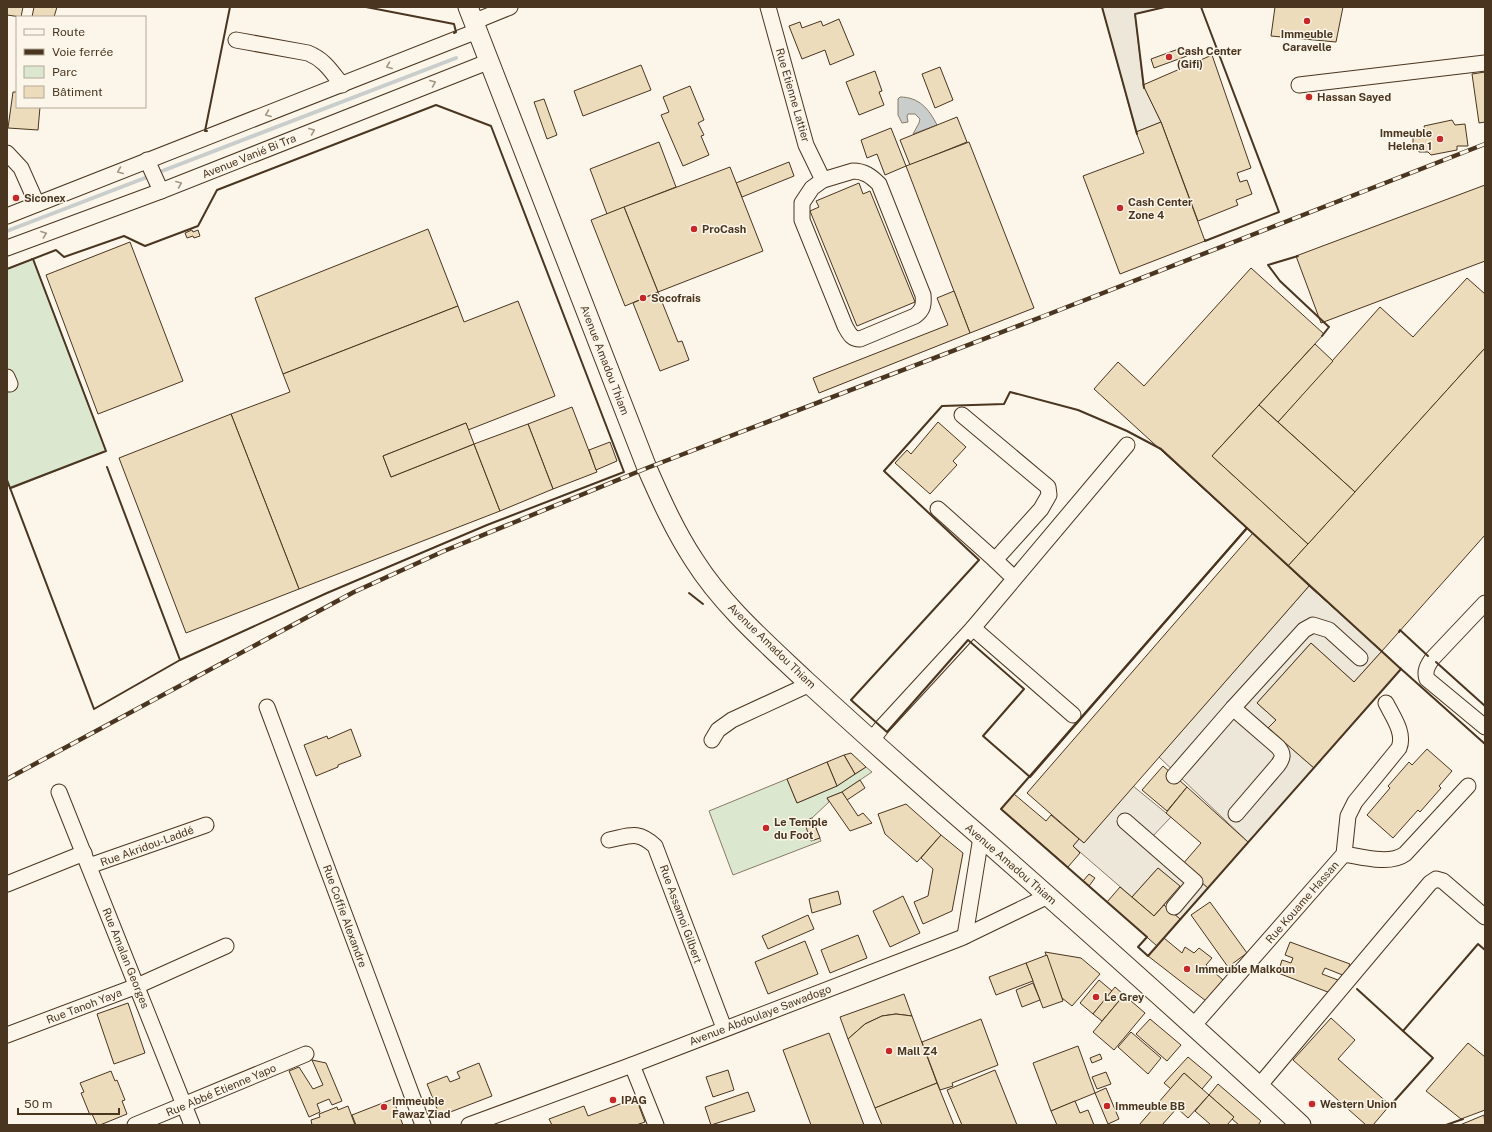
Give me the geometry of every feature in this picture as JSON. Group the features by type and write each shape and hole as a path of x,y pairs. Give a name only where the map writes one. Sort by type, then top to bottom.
{"main road":[{"name":"Avenue Amadou Thiam","path":"473,20 647,468 673,526 694,561 711,585 758,635 871,741 1048,896 1301,1125"}],"street":[{"path":"7,216 148,164 342,85 473,20 510,7"},
{"name":"Rue Etienne Lattier","path":"768,7 806,145 823,180"},
{"path":"236,40 312,54 325,63 342,85"},
{"name":"Avenue Vanié Bi Tra","path":"7,248 490,61"},
{"path":"1299,85 1485,63"},
{"path":"7,153 21,168 37,204"},
{"path":"148,164 159,188"},
{"path":"853,171 860,171 874,178 879,184 923,295 924,304 922,311 915,316 866,337 855,339 850,336 802,220 802,203 812,188 823,180 853,171"},
{"path":"962,415 1048,488 1049,495 1041,509 995,560"},
{"path":"871,741 882,727 973,628 1127,445"},
{"path":"938,509 1014,578"},
{"path":"1485,603 1432,659 1427,667 1426,676 1427,679 1485,727"},
{"path":"1174,776 1304,630 1313,626 1329,630 1360,658"},
{"path":"973,628 1073,715"},
{"path":"712,740 718,730 732,720 810,684"},
{"name":"Rue Kouame Hassan","path":"1193,1026 1344,854 1348,816 1355,802 1399,748 1401,741 1400,733 1386,703"},
{"name":"Rue Coffie Alexandre","path":"267,706 423,1125"},
{"path":"1233,708 1278,747 1282,751 1283,756 1278,765 1236,814"},
{"path":"1344,854 1391,860 1400,858 1468,786"},
{"name":"Rue Amalan Georges","path":"59,792 192,1125"},
{"path":"1125,821 1195,882 1174,907"},
{"name":"Rue Akridou-Laddé","path":"7,884 206,825"},
{"name":"Rue Assamoi Gilbert","path":"609,840 636,834 648,840 655,846 724,1028"},
{"path":"965,936 981,837"},
{"path":"1259,1086 1430,883 1436,879 1443,881 1485,917"},
{"name":"Avenue Abdoulaye Sawadogo","path":"469,1125 632,1065 724,1028 965,936 1048,896"},
{"name":"Rue Tanoh Yaya","path":"7,1035 137,986 226,946"},
{"name":"Rue Abbé Etienne Yapo","path":"135,1125 306,1054"},
{"path":"632,1065 656,1125"}],"green space":[{"path":"33,259 106,451 10,489 7,480 7,269"},
{"name":"Le Temple du Foot","path":"866,767 872,772 842,792 827,798 829,802 812,818 821,841 733,875 709,811 787,779 797,803 837,786"}],"shaded area":[{"path":"1102,7 1165,7 1135,14 1143,85 1161,122 1136,132"},
{"path":"900,97 913,99 923,105 931,114 937,125 913,134 920,119 915,114 908,114 908,122 902,123 898,115 898,99"},
{"path":"1309,586 1382,651 1354,682 1311,643 1257,703 1276,720 1268,728 1314,768 1248,842 1159,757"},
{"path":"1133,786 1171,817 1151,838 1208,888 1180,919 1164,905 1179,886 1158,868 1132,897 1073,846 1079,839 1084,843"}],"building":[{"path":"7,7 23,7 21,16 7,15"},
{"path":"34,7 57,7 54,16 32,16"},
{"name":"Immeuble Caravelle","path":"1275,7 1343,7 1336,42 1271,36"},
{"path":"839,19 854,55 830,65 825,50 802,59 789,26 800,22 802,28 821,21 823,26"},
{"name":"Cash Center (Gifi)","path":"1184,47 1187,56 1154,68 1151,59"},
{"path":"1212,55 1251,168 1237,173 1240,182 1247,180 1252,194 1236,200 1238,205 1198,221 1161,122 1143,85"},
{"path":"641,65 651,90 583,116 574,91"},
{"path":"940,67 953,100 935,108 922,74"},
{"path":"875,71 882,91 879,92 884,105 859,115 846,82"},
{"path":"1485,72 1485,122 1479,123 1472,74"},
{"path":"690,86 704,120 698,123 704,135 701,136 709,155 683,166 661,115 669,112 663,97"},
{"path":"13,92 16,92 16,108 40,108 38,130 8,128"},
{"path":"544,99 557,135 547,139 534,102"},
{"path":"957,117 967,142 910,165 900,140"},
{"name":"Immeuble Helena 1","path":"1452,120 1455,125 1465,124 1468,146 1457,146 1457,150 1431,155 1428,152 1413,150 1413,132 1425,130 1424,126"},
{"path":"1161,122 1205,241 1120,274 1083,176 1144,153 1136,132"},
{"path":"891,128 906,166 885,175 877,154 867,158 861,140"},
{"path":"659,142 676,187 607,214 590,169"},
{"path":"969,142 1034,308 970,333 906,166"},
{"path":"789,162 794,176 742,197 736,183"},
{"name":"ProCash","path":"730,167 763,251 658,292 624,207"},
{"path":"859,183 863,194 870,191 915,302 857,326 810,211 819,207 816,201"},
{"path":"1485,185 1485,261 1321,323 1296,256"},
{"path":"624,207 658,292 625,306 591,220"},
{"path":"428,229 458,306 283,374 255,298"},
{"path":"192,230 193,232 198,230 200,236 187,238 185,233"},
{"path":"130,242 183,381 98,414 46,275"},
{"path":"1251,268 1324,334 1212,456 1308,544 1288,566 1094,389 1118,362 1144,386"},
{"path":"1467,278 1485,294 1485,348 1355,492 1278,422 1380,307 1413,337"},
{"path":"954,291 970,333 819,393 813,378 948,325 937,298"},
{"path":"658,292 678,342 682,341 689,360 660,371 633,303"},
{"path":"518,301 555,396 468,430 466,423 383,456 391,477 474,444 500,511 299,589 231,414 290,392 283,374 458,306 464,322"},
{"path":"1315,344 1333,361 1278,422 1259,405"},
{"path":"1485,348 1485,535 1382,651 1288,566"},
{"path":"1259,405 1355,492 1308,544 1212,456"},
{"path":"572,407 597,472 553,489 528,424"},
{"path":"231,414 299,589 186,633 119,458"},
{"path":"938,422 966,447 953,461 957,465 930,494 895,463 907,450 911,454"},
{"path":"466,423 474,444 391,477 383,456"},
{"path":"528,424 553,489 500,511 474,444"},
{"path":"610,442 617,461 596,470 589,450"},
{"path":"1253,533 1309,586 1084,843 1027,793"},
{"path":"1311,643 1354,682 1382,651 1401,669 1314,768 1268,728 1276,720 1257,703"},
{"path":"351,729 361,756 316,776 304,745 327,736 328,739"},
{"path":"1427,749 1452,771 1439,786 1441,788 1420,812 1418,810 1393,838 1367,815 1390,788 1388,786 1409,762 1412,765"},
{"path":"851,753 866,767 855,774 844,755"},
{"path":"844,755 855,774 837,786 827,762"},
{"path":"827,762 837,786 797,803 787,779"},
{"path":"1163,766 1187,787 1167,811 1142,790"},
{"path":"860,780 865,788 847,800 842,792"},
{"path":"1187,787 1248,842 1208,888 1182,865 1201,843 1166,813"},
{"path":"842,792 858,816 863,813 872,823 850,831 827,798"},
{"path":"1014,794 1046,821 1051,815 1079,839 1073,846 1080,853 1068,867 1001,809"},
{"path":"906,804 941,835 917,862 885,834 878,814"},
{"path":"812,818 820,838 811,841 804,821"},
{"path":"941,835 963,853 952,911 923,924 914,902 928,896 933,869 921,858"},
{"path":"1158,868 1180,886 1154,916 1132,897"},
{"path":"1089,874 1095,878 1089,886 1083,881"},
{"path":"1120,887 1154,916 1164,905 1180,919 1157,946 1107,902"},
{"path":"838,891 841,904 812,913 809,899"},
{"path":"903,896 920,933 890,947 873,911"},
{"path":"1210,902 1247,953 1228,967 1191,915"},
{"path":"808,915 814,929 768,949 762,936"},
{"path":"858,935 867,958 830,973 821,950"},
{"name":"Immeuble Malkoun","path":"1164,938 1182,953 1185,947 1194,953 1199,948 1212,958 1206,965 1223,980 1206,1001 1148,956"},
{"path":"805,941 818,974 768,994 755,962"},
{"path":"1290,942 1350,964 1345,976 1325,968 1322,974 1338,980 1333,994 1278,973 1282,960 1291,963 1293,958 1285,955"},
{"path":"1045,952 1081,958 1100,974 1072,1006 1062,998"},
{"path":"1047,955 1063,1001 1043,1008 1026,963"},
{"path":"1026,963 1033,981 996,995 989,977"},
{"name":"Le Grey","path":"1099,980 1112,991 1093,1014 1080,1003"},
{"path":"1033,983 1040,1000 1022,1007 1016,990"},
{"path":"1115,987 1124,995 1102,1021 1093,1014"},
{"path":"904,994 912,1016 896,1014 882,1016 865,1024 848,1039 840,1017"},
{"path":"1124,995 1145,1013 1114,1050 1093,1032"},
{"path":"128,1003 145,1053 114,1064 97,1014"},
{"path":"896,1014 912,1016 937,1083 875,1108 848,1039 865,1024 882,1016"},
{"path":"1331,1018 1355,1040 1338,1059 1390,1105 1373,1125 1366,1125 1293,1060"},
{"path":"981,1019 998,1065 952,1083 953,1086 940,1090 922,1042"},
{"path":"1150,1019 1181,1045 1167,1061 1136,1034"},
{"path":"1131,1032 1161,1058 1148,1074 1118,1047"},
{"path":"829,1033 864,1125 811,1125 783,1050"},
{"path":"1468,1043 1485,1057 1485,1110 1461,1119 1426,1091"},
{"path":"1078,1046 1095,1093 1051,1111 1033,1063"},
{"path":"1100,1054 1102,1059 1092,1063 1090,1058"},
{"path":"1188,1057 1212,1077 1202,1089 1184,1073 1171,1089 1164,1083"},
{"path":"312,1060 326,1063 342,1101 332,1105 329,1099 317,1104 320,1112 309,1117 289,1071 299,1067 313,1089 323,1085"},
{"path":"479,1063 492,1096 440,1116 427,1084 447,1076 450,1082 460,1078 457,1072"},
{"path":"728,1070 734,1090 713,1097 706,1077"},
{"path":"995,1070 1017,1125 962,1125 947,1090"},
{"path":"111,1071 115,1081 117,1080 125,1100 122,1101 127,1114 97,1125 92,1114 90,1115 81,1093 84,1092 80,1083"},
{"path":"1106,1072 1111,1084 1097,1089 1092,1077"},
{"path":"1184,1073 1209,1095 1188,1118 1177,1108 1162,1125 1139,1125"},
{"path":"937,1083 954,1125 882,1125 875,1108"},
{"path":"1218,1084 1261,1121 1258,1125 1239,1125 1232,1119 1234,1117 1209,1095"},
{"name":"Immeuble BB","path":"1106,1088 1119,1119 1108,1124 1095,1093"},
{"path":"748,1092 755,1111 711,1125 705,1107"},
{"path":"1209,1095 1234,1117 1227,1125 1211,1125 1195,1111"},
{"path":"636,1098 645,1122 636,1125 552,1125 549,1119 584,1106 588,1116"},
{"name":"Immeuble Fawaz Ziad","path":"393,1099 403,1125 356,1125 352,1115"},
{"path":"1075,1101 1080,1113 1088,1110 1094,1125 1057,1125 1051,1111"},
{"path":"348,1106 355,1125 312,1125 311,1120 320,1117 319,1114 337,1107 338,1110"},
{"path":"1484,1115 1485,1125 1460,1125"}],"waterway":[{"path":"157,173 456,58"},
{"path":"7,231 150,176"}],"railway":[{"path":"7,779 354,592 444,551 647,468 1044,316 1485,144"}],"wall":[{"path":"207,131 205,131 230,7"},
{"path":"366,7 454,24 456,32 454,33"},
{"path":"1102,7 1137,134"},
{"path":"1144,88 1135,14 1165,7"},
{"path":"1201,7 1279,212 1205,240"},
{"path":"7,269 56,250 64,257 124,236 145,246 198,226 217,190 436,105 491,126 624,472 487,525 327,593 180,660 94,709 7,480"},
{"path":"1298,256 1268,265 1280,281 1329,327 1322,336"},
{"path":"10,488 106,451 32,259"},
{"path":"1010,392 1078,410 1127,431 1161,449 1247,528 1030,777 983,736 1024,689 968,640 887,732 851,700 979,560 884,471 942,406 1004,404 1010,392"},
{"path":"107,467 180,660"},
{"path":"1247,528 1401,669 1148,956 1138,947 1147,937 1001,809 1247,528"},
{"path":"689,593 703,604"},
{"path":"1399,632 1400,630 1428,656"},
{"path":"1436,662 1485,706"},
{"path":"1400,668 1485,744"},
{"path":"1357,989 1403,1031 1478,944 1485,950"},
{"path":"1389,1107 1433,1058 1403,1031"},
{"path":"1446,1125 1463,1119"}],"place":[{"name":"Immeuble Caravelle","path":"1307,21"},
{"name":"Cash Center (Gifi)","path":"1169,57"},
{"name":"Hassan Sayed","path":"1309,97"},
{"name":"Immeuble Helena 1","path":"1440,139"},
{"name":"Siconex","path":"16,198"},
{"name":"Cash Center Zone 4","path":"1120,208"},
{"name":"ProCash","path":"694,229"},
{"name":"Socofrais","path":"643,298"},
{"name":"Le Temple du Foot","path":"766,828"},
{"name":"Immeuble Malkoun","path":"1187,969"},
{"name":"Le Grey","path":"1096,997"},
{"name":"Mall Z4","path":"889,1051"},
{"name":"IPAG","path":"613,1100"},
{"name":"Western Union","path":"1312,1104"},
{"name":"Immeuble BB","path":"1107,1106"},
{"name":"Immeuble Fawaz Ziad","path":"384,1107"}]}
